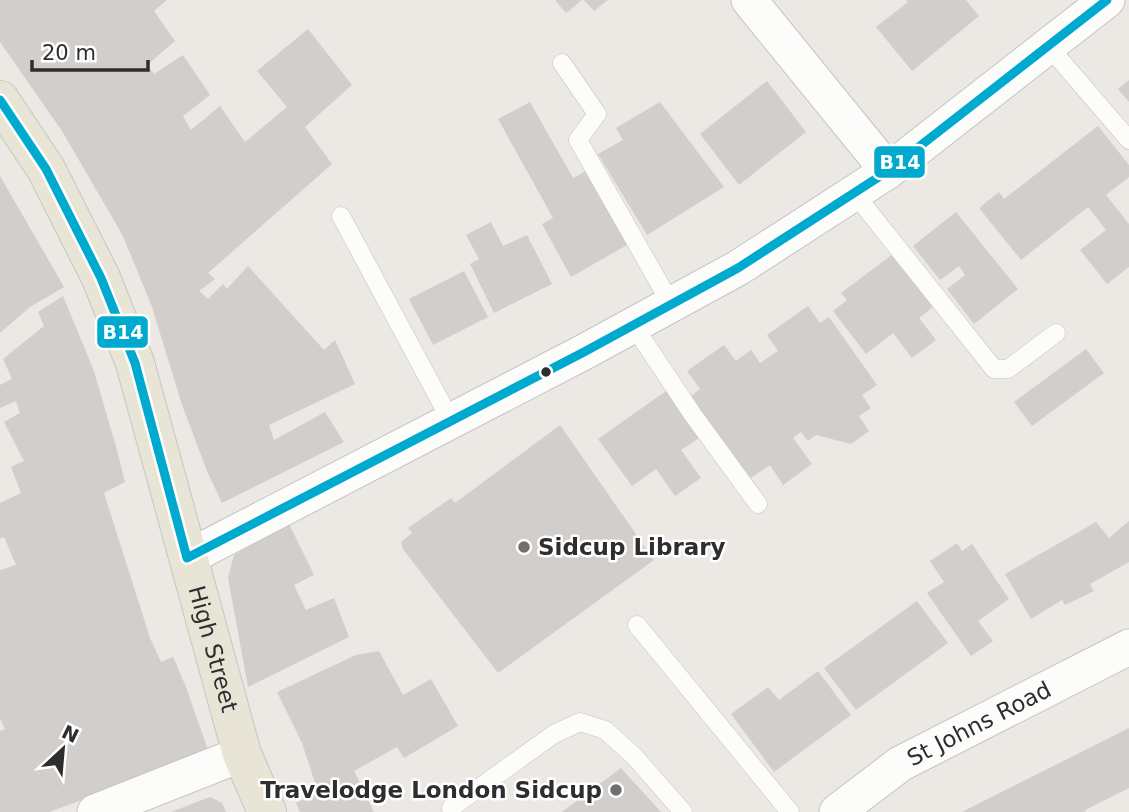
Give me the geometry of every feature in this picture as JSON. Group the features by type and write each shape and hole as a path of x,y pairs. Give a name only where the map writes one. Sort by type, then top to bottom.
{"main road":[{"name":"High Street","path":"0,100 46,169 101,278 135,363 242,754 267,812"}],"street":[{"path":"749,0 888,172"},
{"path":"187,558 738,268 888,172 1107,0"},
{"name":"St Johns Road","path":"837,812 900,764 1129,647"},
{"path":"95,812 242,754"}],"lane":[{"path":"1049,47 1129,140"},
{"path":"562,63 597,114 578,140 671,304"},
{"path":"855,193 994,369 1008,369 1056,332"},
{"path":"341,216 451,421"},
{"path":"633,325 693,415 758,504"},
{"path":"637,625 790,812"},
{"path":"451,808 554,734 580,722 605,730 635,756 683,812"}],"building":[{"path":"0,0 167,0 154,11 175,41 147,65 154,74 183,55 210,95 183,116 191,130 220,106 245,142 287,107 257,71 308,29 352,85 305,127 332,164 208,273 215,279 199,291 208,299 223,284 227,289 248,266 324,350 335,340 355,384 269,425 274,440 325,412 344,442 222,503 182,405 152,307 123,236 62,131 0,42"},
{"path":"555,0 582,0 566,13"},
{"path":"584,0 608,0 594,11"},
{"path":"906,0 966,0 979,16 912,71 876,27 908,2"},
{"path":"1129,80 1129,102 1118,89"},
{"path":"767,81 806,132 739,185 700,134"},
{"path":"530,102 573,178 586,171 627,245 571,277 542,224 553,218 498,119"},
{"path":"660,102 724,187 647,235 598,154 623,140 616,128"},
{"path":"1098,126 1129,165 1129,177 1106,195 1129,224 1129,267 1107,284 1080,250 1106,230 1088,207 1021,260 979,208 999,192 1004,199"},
{"path":"0,176 64,287 30,307 0,333"},
{"path":"956,212 1018,289 974,324 947,289 965,275 959,266 940,280 913,246"},
{"path":"491,222 503,246 527,235 552,284 494,313 470,264 479,259 466,235"},
{"path":"893,254 933,307 919,318 936,340 912,358 893,333 866,354 833,311 847,300 841,293"},
{"path":"464,271 488,317 433,345 409,299"},
{"path":"63,296 94,371 117,450 125,482 104,493 150,638 161,662 173,657 209,753 49,812 0,812 0,731 5,729 0,718 0,570 16,565 4,537 0,539 0,503 21,493 11,467 24,461 4,422 20,413 16,401 0,408 0,385 12,379 3,359 44,326 38,312"},
{"path":"808,306 820,323 829,317 877,385 862,395 871,408 859,416 869,431 851,444 816,435 808,441 801,432 793,438 812,464 783,485 770,465 745,482 687,399 700,389 687,371 724,345 736,361 751,350 760,363 778,351 767,335"},
{"path":"1086,349 1104,373 1032,426 1014,402"},
{"path":"666,391 699,438 681,450 701,478 675,496 656,469 632,486 598,439"},
{"name":"Sidcup Library","path":"560,425 654,560 498,673 403,549 401,542 412,533 408,528 451,498 455,503"},
{"path":"1129,521 1129,562 1090,584 1094,591 1065,605 1062,600 1031,619 1005,574 1096,522 1109,538"},
{"path":"289,524 314,575 294,585 306,610 334,598 349,637 248,687 228,578 234,555"},
{"path":"957,543 962,551 972,544 1009,599 978,621 993,641 971,656 927,593 944,582 930,561"},
{"path":"917,601 948,643 856,710 824,668"},
{"path":"379,651 403,695 431,679 458,726 404,758 397,747 354,771 374,812 300,812 296,803 318,792 302,743 277,692 356,655"},
{"path":"818,671 851,715 774,772 731,714 768,687 779,700"},
{"path":"1129,728 1129,788 1085,810 1086,812 962,812"},
{"name":"Travelodge London Sidcup","path":"621,768 661,812 562,812"},
{"path":"210,797 222,803 226,812 171,812"}],"transit line":[{"name":"B14","path":"0,100 46,169 101,278 135,363 187,558 584,352 738,268 888,171 1107,0"}],"place":[{"name":"Sidcup Library","path":"524,547"},
{"name":"Travelodge London Sidcup","path":"616,790"}]}
